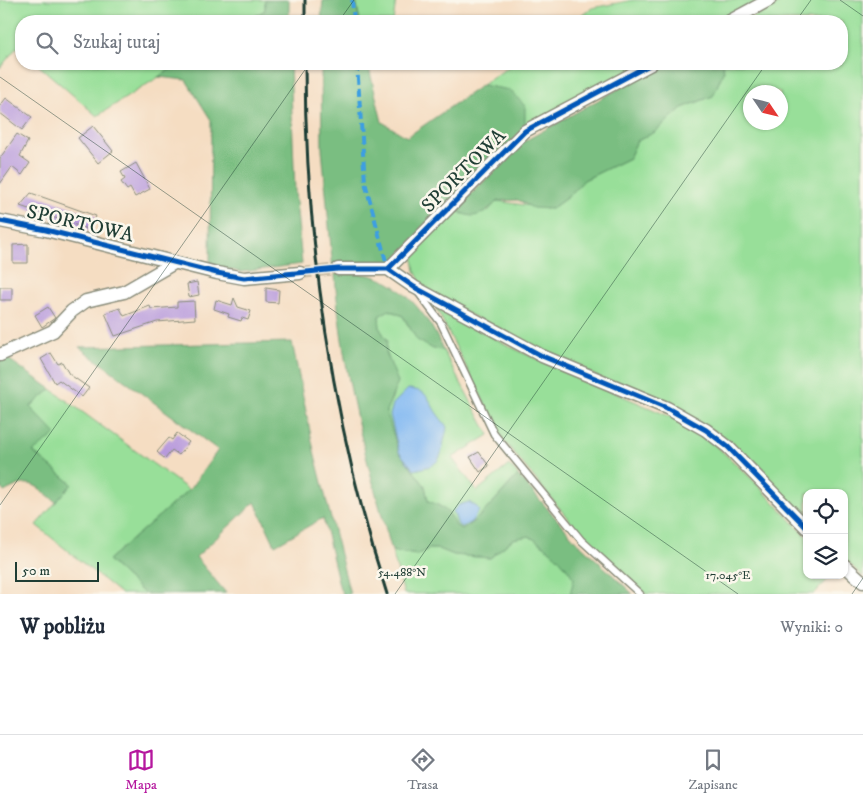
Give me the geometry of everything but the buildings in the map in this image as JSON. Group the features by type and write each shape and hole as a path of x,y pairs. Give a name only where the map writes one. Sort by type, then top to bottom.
{"street":[{"path":"741,15 769,0"},
{"name":"SPORTOWA","path":"388,269 525,131 639,70"},
{"name":"SPORTOWA","path":"0,221 46,230 174,263 244,278 300,273"},
{"path":"0,355 53,330 72,311 86,301 124,292 174,263"},
{"path":"338,269 388,269 414,287 542,356 667,408 706,430 728,447 803,524"},
{"path":"848,569 863,582"}],"lane":[{"path":"414,287 441,323 494,434 581,540 640,594"}],"green space":[{"path":"0,0 265,0 265,10 257,15 15,15 15,49 0,68"},
{"path":"265,0 289,0 289,15 257,15 265,10"},
{"path":"323,0 355,0 359,15 322,15"},
{"path":"356,0 396,0 394,15 359,15"},
{"path":"633,0 762,0 734,15 582,15 592,8"},
{"path":"785,0 863,0 863,577 848,562 848,489 803,489 803,517 717,432 540,350 426,292 415,271 413,259 416,248 456,209 462,214 488,211 497,201 551,209 569,196 584,180 629,158 637,141 655,132 682,108 713,96 724,70 848,70 848,15 756,15"},
{"path":"44,70 170,70 97,116"},
{"path":"169,70 290,70 295,192 302,264 241,272 210,266 211,120 186,80 158,77"},
{"path":"321,70 369,70 382,122 407,137 482,85 510,90 525,106 525,131 388,269 333,270 322,149"},
{"path":"504,70 635,70 525,131 482,85"},
{"path":"652,70 724,70 713,96 682,108 655,132 637,141 629,158 584,180 569,196 551,209 533,208 518,200 497,201 483,213 473,216 456,209 523,142"},
{"path":"335,274 359,274 376,277 401,291 422,313 438,338 443,350 433,349 417,340 403,316 389,310 379,316 380,329 387,340 386,352 398,382 386,411 399,452 425,486 428,501 445,510 456,526 462,529 484,512 518,475 575,540 633,594 570,594 574,579 565,566 554,554 529,536 513,539 490,558 454,555 439,549 428,549 417,555 392,551 356,414 343,345"},
{"path":"436,308 521,352 673,418 712,442 752,479 803,533 803,579 828,579 814,594 646,594 584,538 504,441"},
{"path":"389,310 403,316 414,333 424,342 443,350 489,435 452,458 477,491 509,465 518,475 483,512 462,529 456,526 445,510 428,501 425,486 399,452 385,411 393,396 391,367 386,351 387,340 380,329 379,316"},
{"path":"292,342 314,451 350,594 343,594 340,589 323,518 275,545 255,502 196,557 226,593 145,594 108,560 189,490 218,450 79,347"},
{"path":"4,356 51,389 30,407 56,434 33,452 72,484 56,502 32,485 20,485 4,492 0,485 0,359"},
{"path":"51,389 189,490 108,560 145,594 121,594 36,525 72,484 33,452 30,407"},
{"path":"529,536 555,554 575,579 570,594 404,594 392,551 417,555 428,549 439,549 454,555 490,558 513,539"}],"water":[{"path":"408,389 425,394 447,427 439,459 433,465 414,470 399,452 390,415 393,404"},
{"path":"469,502 477,507 479,511 471,522 462,527 458,525 453,511 459,505"}],"tunnel":[{"path":"300,273 338,269"}],"railway":[{"path":"305,0 305,15"},
{"path":"305,70 310,197 326,332 351,466 387,594"}],"marked path":[{"path":"352,0 353,15"},
{"path":"357,70 365,182 388,269"}],"cycle path":[{"path":"388,269 525,131 640,70"},
{"path":"0,221 46,230 217,273 244,278 338,269 388,269 414,287 542,356 667,408 706,430 728,447 803,524"}]}
